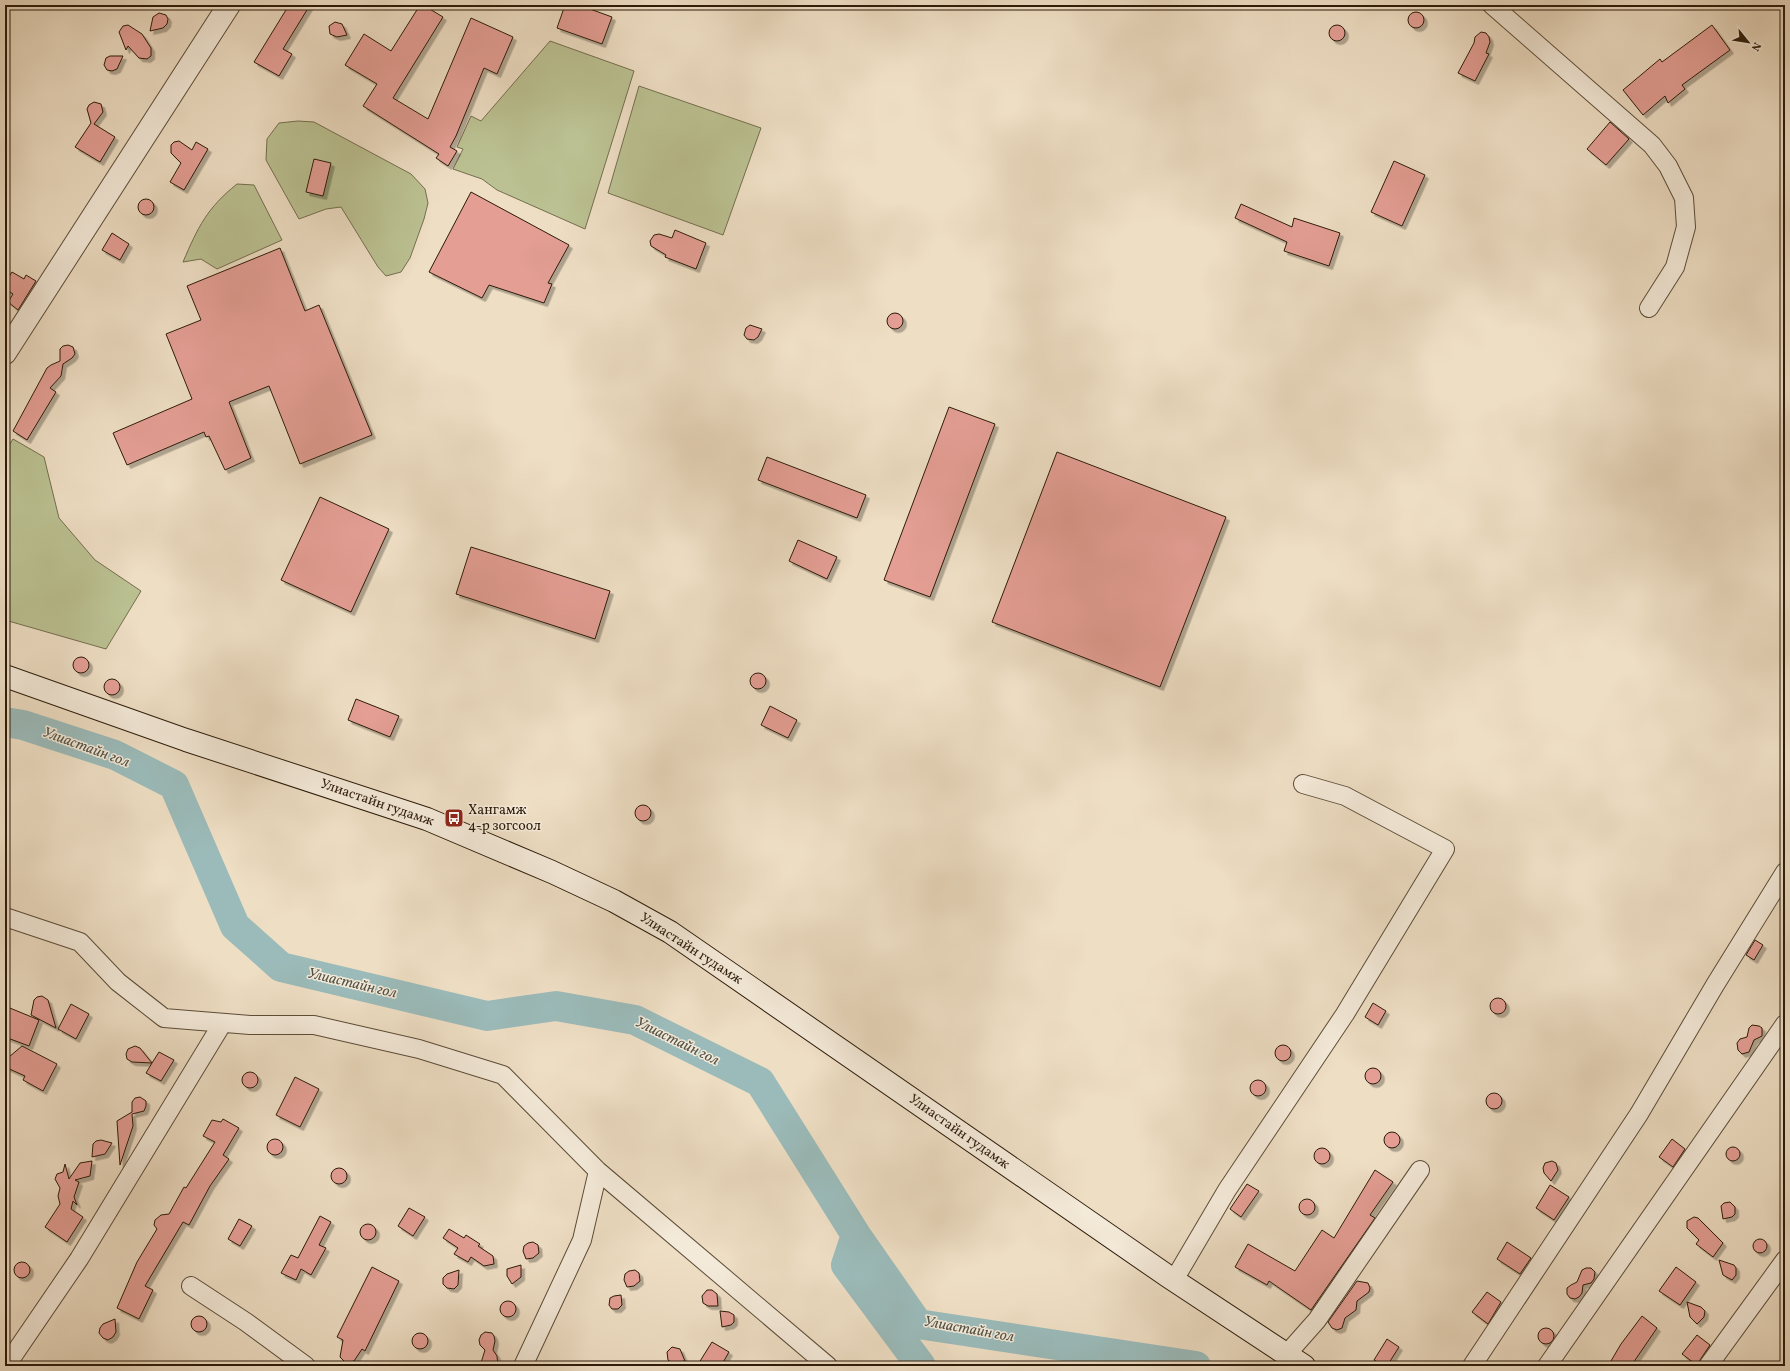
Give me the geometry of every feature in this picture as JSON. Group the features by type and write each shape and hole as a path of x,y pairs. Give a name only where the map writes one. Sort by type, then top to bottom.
{"main road":[{"path":"5,353 229,5"},
{"name":"Улиастайн гудамж","path":"5,676 186,740 427,819 552,872 614,901 670,932 1174,1280 1295,1361"}],"street":[{"path":"1492,5 1652,145 1671,172 1684,198 1686,227 1675,267 1649,308"},
{"path":"1174,1280 1227,1190 1345,1014 1446,848 1346,796 1303,784"},
{"path":"1472,1366 1639,1114 1715,984 1785,872"},
{"path":"5,917 80,942 118,982 164,1018 222,1024 314,1025 419,1049 503,1075 598,1171 828,1366"},
{"path":"6,1366 78,1258 222,1024"},
{"path":"1548,1366 1785,1024"},
{"path":"1295,1361 1317,1320 1420,1170"},
{"path":"523,1366 582,1240 598,1171"},
{"path":"1708,1366 1785,1260"},
{"path":"191,1286 246,1322 306,1366"}],"green space":[{"path":"550,41 634,71 585,229 497,190 482,179 453,169 463,149 457,147 471,116 481,121"},
{"path":"639,86 761,128 723,235 608,193"},
{"path":"298,121 314,122 411,174 425,189 428,203 424,219 410,258 401,272 386,276 378,267 341,207 326,209 299,219 266,160 267,139 279,123"},
{"path":"237,184 254,185 282,240 217,269 201,259 183,262 204,219 218,201"},
{"path":"13,439 44,457 59,518 95,560 141,591 106,649 5,620 5,452"}],"building":[{"path":"289,5 310,5 283,49 292,54 279,76 254,62"},
{"path":"420,5 423,5 443,17 393,98 428,119 471,18 513,37 497,74 484,68 450,147 457,151 448,166 436,158 439,154 363,106 377,84 345,65 364,34 391,51"},
{"path":"565,5 579,5 612,17 602,44 557,28"},
{"path":"1416,12 1422,14 1424,20 1422,26 1416,28 1410,26 1408,20 1410,14"},
{"path":"159,13 166,15 168,19 167,24 163,28 150,31 153,17"},
{"path":"335,22 342,24 347,35 337,37 330,34 329,26"},
{"path":"128,25 142,34 151,48 151,56 147,59 139,58 128,46 126,50 119,32 123,26"},
{"path":"1337,25 1343,27 1345,33 1343,39 1337,41 1331,39 1329,33 1331,27"},
{"path":"1712,25 1730,50 1682,85 1685,89 1668,103 1665,96 1643,115 1623,90 1660,59 1662,62"},
{"path":"1481,32 1486,33 1489,37 1490,42 1486,53 1489,54 1475,81 1458,73 1474,43 1475,37"},
{"path":"110,56 123,56 117,69 112,71 107,70 104,65 106,58"},
{"path":"94,102 101,104 103,112 94,124 115,137 100,162 75,147 91,123 87,109 89,105"},
{"path":"1610,122 1629,139 1606,165 1587,149"},
{"path":"179,141 192,150 196,142 208,149 184,190 170,182 181,163 171,153 171,145 174,142"},
{"path":"314,159 331,163 323,196 306,192"},
{"path":"1394,161 1425,175 1402,226 1371,212"},
{"path":"471,192 569,245 548,283 552,284 544,303 489,285 482,298 429,272"},
{"path":"146,199 152,201 154,207 152,213 146,215 140,213 138,207 140,201"},
{"path":"1241,204 1292,227 1294,218 1340,233 1329,266 1284,251 1287,242 1235,218"},
{"path":"675,230 706,243 696,269 665,257 666,255 651,246 650,241 654,235 659,234 672,238"},
{"path":"112,233 129,244 120,260 102,250"},
{"path":"280,248 305,311 319,305 372,435 300,464 269,386 229,402 251,458 225,470 209,436 206,437 204,432 127,465 113,433 192,399 166,334 201,320 187,286"},
{"path":"12,272 24,279 26,275 36,281 18,310 8,302 13,294 5,289 5,283"},
{"path":"895,313 901,315 903,321 901,327 895,329 889,327 887,321 889,315"},
{"path":"750,325 762,329 758,337 754,340 747,339 744,335 746,328"},
{"path":"68,345 73,347 75,354 63,364 61,376 50,388 56,392 27,440 13,431 47,368 60,361 60,349 63,346"},
{"path":"949,407 995,424 930,597 884,580"},
{"path":"1057,452 1226,517 1160,687 992,622"},
{"path":"767,457 866,495 857,518 758,480"},
{"path":"320,497 389,529 351,612 281,580"},
{"path":"798,540 837,557 827,579 789,561"},
{"path":"471,547 610,591 595,639 456,594"},
{"path":"81,657 87,659 89,665 87,671 81,673 75,671 73,665 75,659"},
{"path":"758,673 764,675 766,681 764,687 758,689 752,687 750,681 752,675"},
{"path":"112,679 118,681 120,687 118,693 112,695 106,693 104,687 106,681"},
{"path":"356,699 399,716 390,737 348,720"},
{"path":"770,706 797,720 788,738 761,725"},
{"path":"643,805 649,807 651,813 649,819 643,821 637,819 635,813 637,807"},
{"path":"1755,940 1763,945 1754,960 1746,955"},
{"path":"42,996 48,1000 56,1028 31,1015 34,1000 37,997"},
{"path":"1498,998 1504,1000 1506,1006 1504,1012 1498,1014 1492,1012 1490,1006 1492,1000"},
{"path":"1373,1003 1386,1011 1378,1025 1365,1017"},
{"path":"71,1004 89,1014 76,1039 58,1029"},
{"path":"5,1006 39,1020 29,1046 5,1037"},
{"path":"1752,1025 1762,1028 1762,1036 1754,1040 1749,1052 1742,1054 1738,1050 1737,1043 1740,1039 1747,1037 1749,1028"},
{"path":"1283,1045 1289,1047 1291,1053 1289,1059 1283,1061 1277,1059 1275,1053 1277,1047"},
{"path":"22,1046 57,1064 43,1091 23,1080 25,1076 5,1067 9,1057"},
{"path":"135,1046 140,1048 152,1063 132,1062 127,1059 126,1054 128,1049"},
{"path":"159,1052 174,1060 161,1081 146,1073"},
{"path":"1373,1068 1379,1070 1381,1076 1379,1082 1373,1084 1367,1082 1365,1076 1367,1070"},
{"path":"250,1072 256,1074 258,1080 256,1086 250,1088 244,1086 242,1080 244,1074"},
{"path":"295,1077 319,1089 300,1127 276,1115"},
{"path":"1258,1080 1264,1082 1266,1088 1264,1094 1258,1096 1252,1094 1250,1088 1252,1082"},
{"path":"1494,1093 1500,1095 1502,1101 1500,1107 1494,1109 1488,1107 1486,1101 1488,1095"},
{"path":"140,1097 146,1101 146,1106 144,1111 132,1114 133,1126 120,1165 117,1121 132,1112 132,1102 135,1098"},
{"path":"223,1119 239,1128 223,1155 229,1159 210,1186 189,1225 183,1222 145,1286 153,1290 139,1319 117,1308 137,1262 157,1229 154,1225 155,1220 161,1215 169,1214 184,1187 186,1188 215,1142 203,1136 212,1120 221,1122"},
{"path":"1392,1132 1398,1134 1400,1140 1398,1146 1392,1148 1386,1146 1384,1140 1386,1134"},
{"path":"272,1139 278,1139 283,1144 281,1153 278,1155 272,1155 267,1150 267,1144"},
{"path":"1672,1139 1685,1149 1673,1167 1659,1157"},
{"path":"101,1140 112,1143 105,1154 92,1157 93,1144 96,1141"},
{"path":"1730,1147 1736,1147 1740,1151 1740,1157 1736,1161 1730,1161 1726,1157 1726,1151"},
{"path":"1322,1148 1329,1153 1330,1156 1325,1163 1322,1164 1315,1159 1314,1156 1319,1149"},
{"path":"92,1161 90,1176 75,1180 79,1182 74,1197 77,1205 73,1201 71,1209 83,1217 67,1242 45,1227 60,1204 58,1196 60,1188 55,1179 57,1174 63,1172 65,1164 69,1179 80,1163"},
{"path":"1552,1161 1556,1163 1558,1170 1551,1181 1544,1173 1543,1168 1545,1163"},
{"path":"336,1168 342,1168 347,1173 345,1182 342,1184 336,1184 331,1179 331,1173"},
{"path":"1375,1170 1393,1182 1370,1215 1375,1218 1311,1310 1269,1281 1267,1285 1235,1267 1248,1244 1295,1271 1322,1230 1334,1238"},
{"path":"1247,1184 1259,1191 1241,1217 1230,1209"},
{"path":"1550,1185 1569,1197 1554,1220 1536,1208"},
{"path":"1307,1199 1313,1201 1315,1207 1313,1213 1307,1215 1301,1213 1299,1207 1301,1201"},
{"path":"1730,1202 1735,1207 1735,1214 1732,1217 1723,1219 1721,1206 1724,1203"},
{"path":"409,1208 425,1217 413,1236 398,1226"},
{"path":"320,1216 331,1222 319,1245 326,1248 311,1275 301,1269 296,1280 281,1273 291,1255 298,1258"},
{"path":"1694,1217 1698,1218 1723,1243 1713,1257 1696,1244 1699,1240 1687,1228 1687,1221"},
{"path":"239,1219 252,1226 240,1246 228,1239"},
{"path":"365,1224 371,1224 376,1229 374,1238 371,1240 365,1240 360,1235 360,1229"},
{"path":"449,1229 464,1238 466,1235 480,1244 478,1246 493,1256 494,1264 484,1266 471,1257 468,1262 454,1254 458,1248 443,1238"},
{"path":"1757,1239 1763,1239 1767,1243 1767,1249 1763,1253 1757,1253 1753,1249 1753,1243"},
{"path":"533,1242 538,1245 539,1253 533,1258 526,1259 523,1251 524,1246"},
{"path":"1507,1242 1531,1258 1520,1274 1497,1259"},
{"path":"1719,1260 1734,1265 1736,1268 1736,1275 1732,1280 1723,1275"},
{"path":"19,1262 25,1262 30,1267 28,1276 25,1278 19,1278 14,1273 14,1267"},
{"path":"521,1265 521,1277 512,1284 507,1276 507,1269"},
{"path":"372,1267 399,1281 365,1351 362,1349 354,1361 346,1363 340,1357 343,1340 337,1337"},
{"path":"1676,1267 1696,1282 1680,1305 1659,1291"},
{"path":"1591,1268 1595,1272 1594,1279 1591,1283 1583,1285 1582,1293 1579,1297 1575,1299 1570,1298 1567,1294 1567,1288 1577,1282 1582,1270"},
{"path":"459,1270 458,1285 454,1289 447,1288 443,1284 443,1278 447,1274"},
{"path":"635,1270 639,1273 640,1281 634,1286 627,1287 624,1280 625,1274 629,1271"},
{"path":"1357,1281 1368,1283 1370,1288 1369,1292 1357,1301 1356,1310 1345,1318 1342,1328 1337,1330 1332,1328 1328,1322"},
{"path":"707,1290 712,1290 717,1294 718,1306 708,1306 703,1303 702,1296"},
{"path":"1487,1292 1501,1302 1488,1324 1472,1312"},
{"path":"621,1295 622,1305 618,1309 612,1309 609,1305 610,1298"},
{"path":"505,1301 511,1301 516,1306 514,1315 511,1317 505,1317 500,1312 500,1306"},
{"path":"1687,1302 1701,1307 1705,1311 1704,1317 1697,1324 1690,1317"},
{"path":"720,1311 729,1312 734,1315 734,1322 731,1325 722,1327"},
{"path":"196,1316 202,1316 207,1321 205,1330 202,1332 196,1332 191,1327 191,1321"},
{"path":"1642,1316 1657,1328 1631,1366 1608,1366 1621,1344"},
{"path":"115,1319 116,1332 113,1337 108,1340 103,1338 99,1333 100,1328 103,1324"},
{"path":"1546,1328 1553,1333 1554,1336 1549,1343 1546,1344 1539,1339 1538,1336 1543,1329"},
{"path":"485,1332 492,1333 494,1336 495,1341 493,1350 497,1356 498,1366 480,1366 485,1350 480,1345 479,1340 481,1335"},
{"path":"417,1333 423,1333 428,1338 426,1347 423,1349 417,1349 412,1344 412,1338"},
{"path":"1697,1335 1710,1345 1700,1360 1698,1366 1682,1354"},
{"path":"1387,1339 1399,1347 1387,1366 1384,1366 1374,1360"},
{"path":"712,1342 729,1352 721,1366 697,1366"},
{"path":"672,1347 680,1349 685,1361 672,1363 668,1360 667,1352"}],"waterway":[{"name":"Улиастайн гол","path":"5,722 23,725 115,755 174,785 235,926 281,967 487,1016 556,1006 635,1020 760,1082 856,1235 918,1324 1196,1366"},
{"path":"856,1235 846,1265 921,1366"}],"place":[{"name":"Хангамж 4-р зогсоол","path":"454,818"}]}
